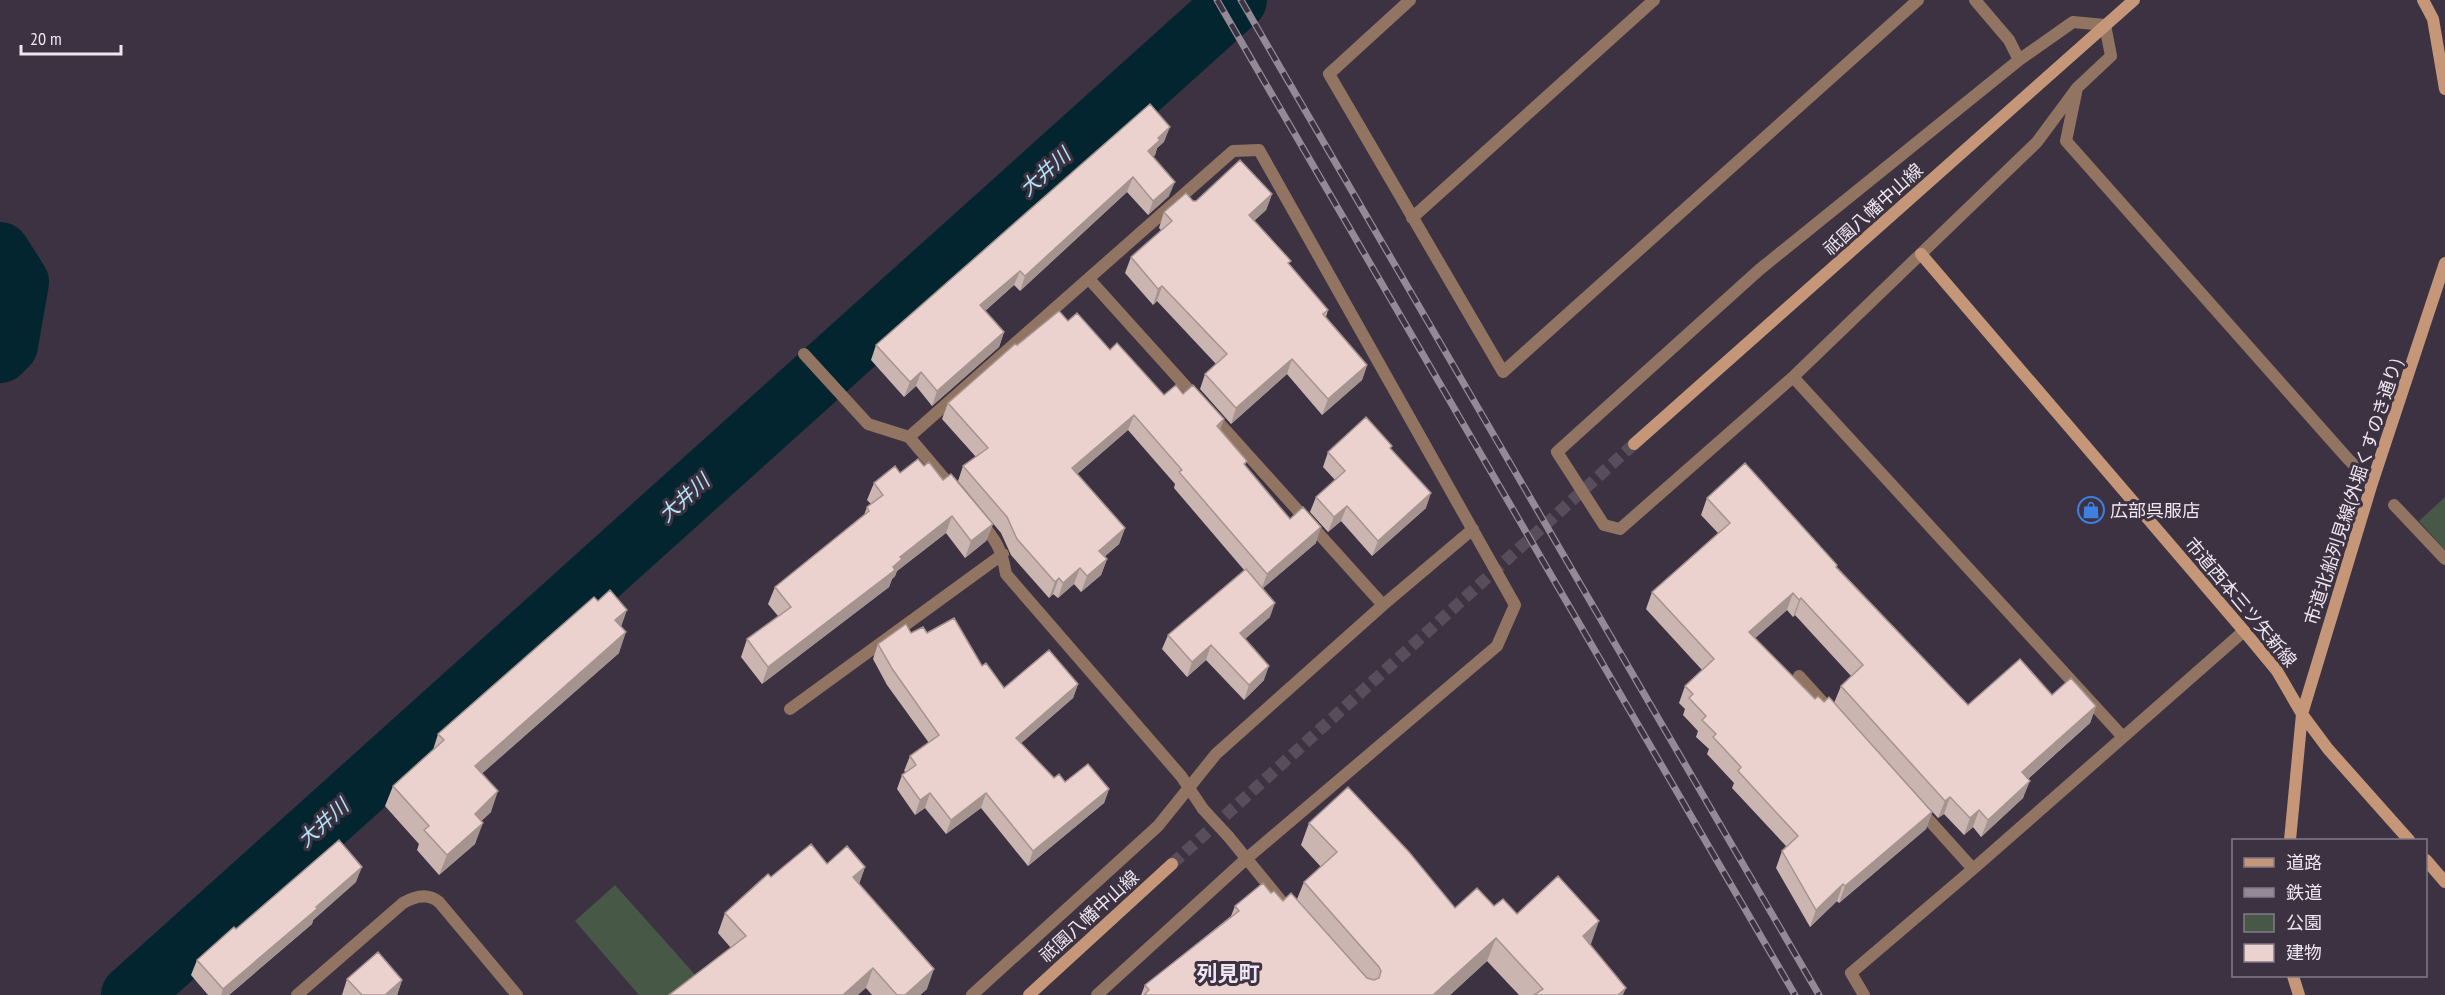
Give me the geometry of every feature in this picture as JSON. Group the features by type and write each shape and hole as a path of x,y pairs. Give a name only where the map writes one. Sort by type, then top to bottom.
{"street":[{"path":"1410,0 1329,75 1503,372 1918,0"},
{"path":"1412,218 1654,0"},
{"path":"1975,0 2009,39 2019,60"},
{"name":"祇園八幡中山線","path":"1634,444 2134,0"},
{"path":"2423,0 2433,19 2445,89"},
{"path":"2073,22 2105,25 2111,56 2077,88 2037,142 1793,377 1620,529 1604,525 1557,452 1759,270 2019,60 2073,22"},
{"path":"2077,88 2066,141 2348,459 2372,483"},
{"path":"909,437 1233,151 1259,150 1515,606 1497,646 1246,859 1097,995"},
{"name":"市道西本三ツ矢新線","path":"1921,254 2244,631 2277,671 2302,714 2328,749 2408,839"},
{"name":"市道北船列見線(外堀くすのき通り)","path":"2290,839 2302,714 2372,483 2445,263"},
{"path":"1089,279 1383,605"},
{"path":"808,358 868,424 909,437 959,496"},
{"path":"1793,377 2123,737"},
{"path":"2394,505 2445,559"},
{"path":"973,513 995,538 1003,554 1006,574 1173,768 1203,809 1287,908"},
{"path":"972,995 1158,826 1216,754 1383,605 1473,529"},
{"path":"790,709 1003,554"},
{"path":"1864,995 1851,973 2244,631"},
{"path":"1799,676 1838,720"},
{"path":"1910,799 1973,869"},
{"path":"2427,861 2445,882"},
{"name":"祇園八幡中山線","path":"1029,995 1172,864"},
{"path":"300,994 403,903 426,896 439,902 517,995"},
{"path":"2294,977 2299,995"}],"green space":[{"path":"2445,497 2445,550 2419,521"},
{"path":"615,885 698,978 678,995 639,995 575,921"}],"building":[{"path":"1150,104 1170,127 1148,151 1175,182 1153,201 1133,177 1025,276 1020,271 980,305 1004,332 937,391 921,372 910,382 876,345"},
{"path":"1240,160 1272,194 1249,215 1291,261 1288,263 1328,310 1323,314 1367,365 1328,399 1292,359 1236,408 1205,374 1227,354 1162,286 1158,289 1131,257 1172,221 1164,212 1186,193 1193,201 1196,201"},
{"path":"1059,311 1068,321 1077,313 1110,350 1117,343 1164,395 1176,385 1183,394 1193,385 1224,419 1217,426 1247,461 1244,464 1290,519 1303,507 1321,527 1267,574 1179,472 1182,470 1134,415 1072,468 1125,528 1099,551 1107,559 1087,576 1080,568 1063,583 1059,578 1055,582 1017,539 1007,517 963,466 988,448 948,403 1015,344 1017,345"},
{"path":"1366,417 1392,446 1390,448 1431,493 1378,541 1347,506 1334,517 1316,497 1345,471 1328,452"},
{"path":"918,459 924,466 929,462 943,480 951,474 993,524 971,541 952,516 900,557 902,559 893,567 895,570 768,667 747,639 791,607 775,587 869,511 867,507 883,495 874,483 895,466 900,473"},
{"path":"1745,463 1837,565 1836,567 1968,705 2020,659 2052,695 2071,678 2096,706 2022,772 2030,781 1988,820 1979,810 1970,818 1950,797 1945,801 1841,686 1863,665 1801,598 1799,600 1793,593 1749,632 1815,699 1818,696 1824,702 1829,697 1932,812 1845,886 1843,884 1816,910 1782,851 1798,836 1738,771 1741,767 1713,737 1716,734 1702,720 1706,716 1689,698 1693,694 1685,686 1714,659 1652,592 1730,523 1707,498"},
{"path":"1246,569 1275,603 1240,633 1269,666 1249,685 1211,645 1192,662 1168,635"},
{"path":"610,590 627,610 615,620 626,632 475,766 498,791 475,814 483,823 447,855 424,830 429,826 393,786 444,740 438,734 594,597 598,601"},
{"path":"954,618 982,666 986,663 1004,688 1049,650 1078,684 1016,738 1054,778 1059,774 1065,782 1088,764 1109,789 1033,851 986,793 951,820 930,793 920,800 902,775 916,765 910,756 939,735 893,670 878,644 906,624 911,633 923,627 927,633"},
{"path":"1348,787 1409,852 1455,908 1477,888 1494,906 1503,899 1517,914 1558,876 1599,921 1583,936 1626,988 1618,995 1534,995 1543,989 1496,938 1433,995 1144,995 1149,990 1145,985 1239,911 1235,906 1263,883 1271,893 1274,891 1283,901 1291,893 1367,978 1374,980 1379,978 1381,971 1379,967 1304,882 1337,852 1309,823"},
{"path":"339,840 362,867 223,989 197,960"},
{"path":"811,844 827,864 847,846 865,867 853,877 934,969 905,995 897,995 873,968 843,995 669,995 746,936 725,913 768,874 771,877"},
{"path":"378,952 402,980 385,995 362,995 347,979"}],"waterway":[{"name":"大井川","path":"131,995 1237,0"},
{"path":"0,252 19,282 8,345 0,353"}],"tunnel":[{"path":"1172,864 1634,444"}],"railway":[{"path":"1217,0 1795,995"},
{"path":"1241,0 1819,995"}],"place":[{"name":"広部呉服店","path":"2091,510"}],"district":[{"name":"列見町","path":"1228,973"}]}
